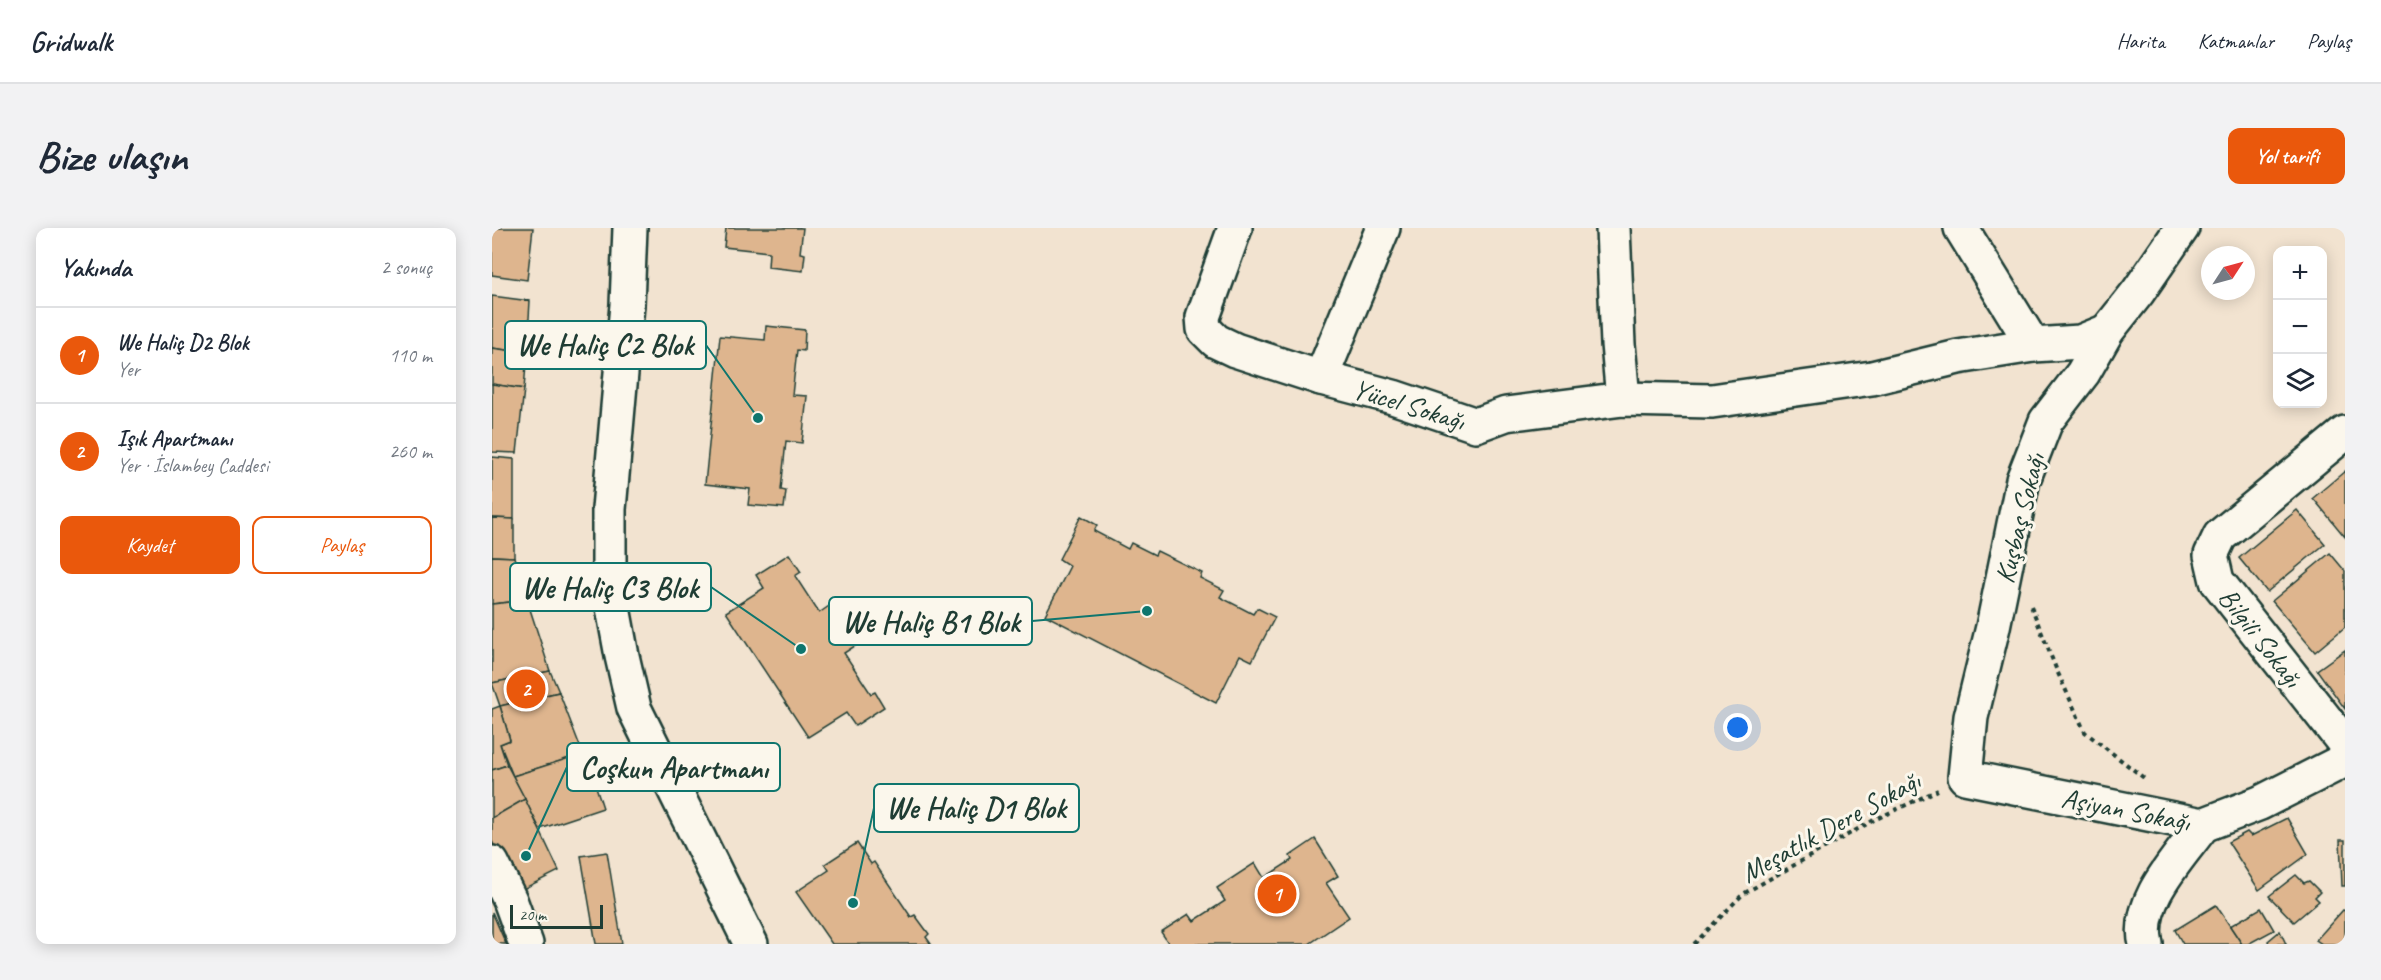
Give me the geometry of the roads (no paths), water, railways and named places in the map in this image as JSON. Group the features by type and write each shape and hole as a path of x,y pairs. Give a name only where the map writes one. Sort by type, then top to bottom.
{"street":[{"path":"630,228 627,305 609,509 609,586 634,708 751,944"},
{"name":"Yücel Sokağı","path":"1235,228 1203,316 1204,329 1216,341 1235,350 1322,378 1393,397 1476,425 1506,414 1623,399 1712,401 1872,378 1958,357 2033,345 2080,342 2107,331"},
{"path":"1322,378 1383,228"},
{"path":"1613,228 1623,399"},
{"path":"1961,228 2033,345"},
{"name":"Kuşbaş Sokağı","path":"1965,777 1971,717 1993,627 2023,480 2046,421 2083,373 2107,331 2138,292 2171,234"},
{"name":"Bilgili Sokağı","path":"2345,433 2220,536 2211,555 2217,581 2345,744"},
{"name":"Aşiyan Sokağı","path":"1965,777 2203,825 2260,803 2345,760"},
{"path":"2146,944 2143,931 2148,905 2203,825"},
{"path":"492,863 510,900 526,944"}],"place":[{"name":"We Haliç C2 Blok","path":"758,418"},
{"name":"We Haliç B1 Blok","path":"1147,611"},
{"name":"We Haliç C3 Blok","path":"801,649"},
{"name":"Işık Apartmanı","path":"526,689"},
{"name":"Coşkun Apartmanı","path":"526,856"},
{"name":"We Haliç D2 Blok","path":"1277,894"},
{"name":"We Haliç D1 Blok","path":"853,903"}]}
